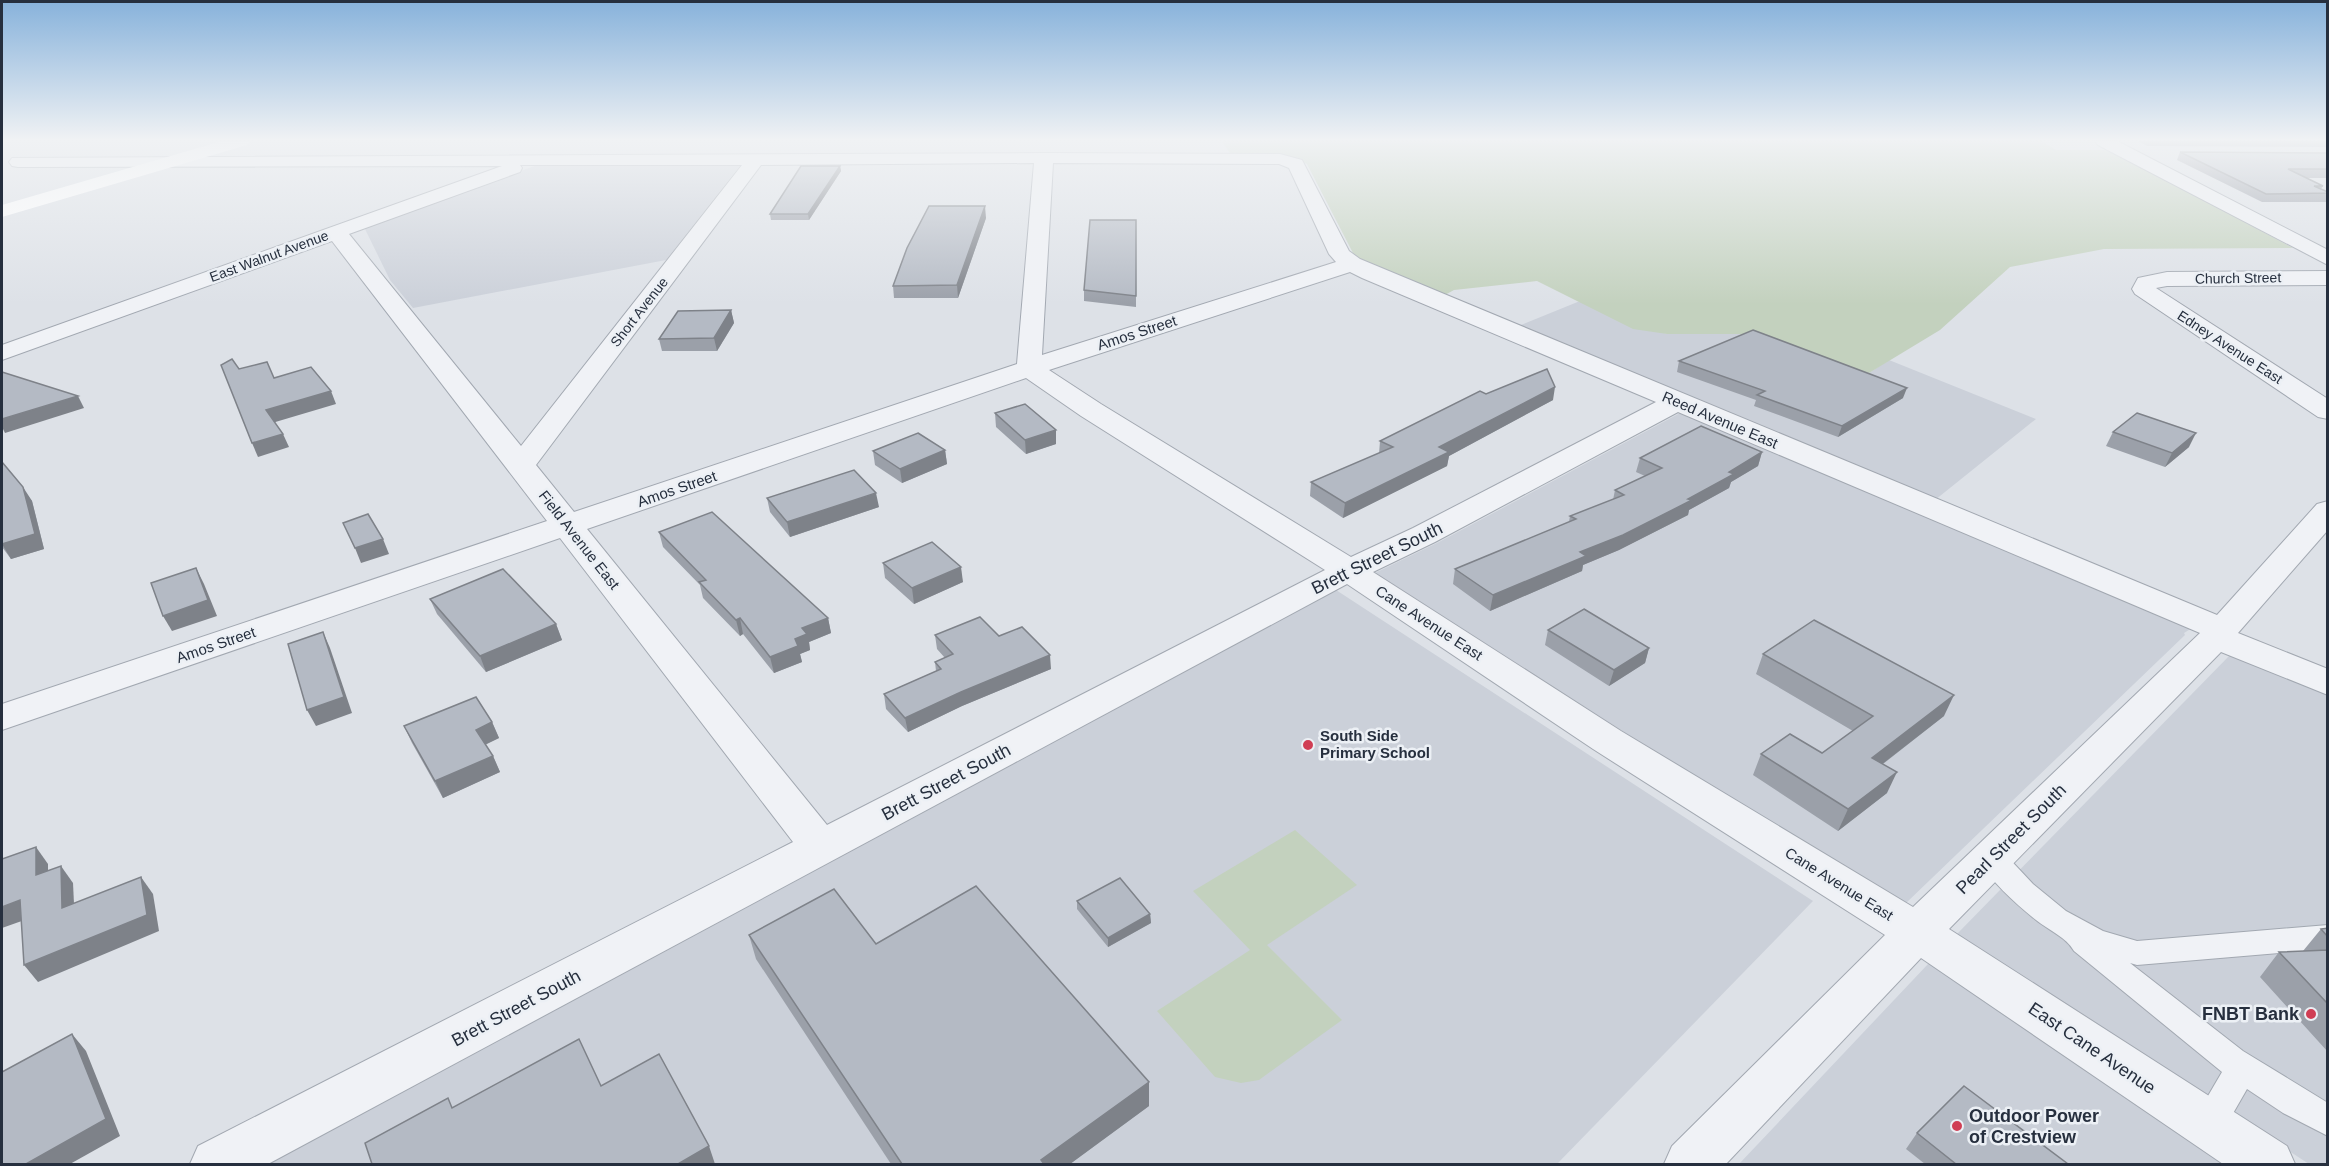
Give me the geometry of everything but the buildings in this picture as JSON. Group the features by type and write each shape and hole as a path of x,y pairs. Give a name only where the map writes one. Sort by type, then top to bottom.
{"street":[{"path":"2,211 56,195"},
{"name":"East Walnut Avenue","path":"2,353 438,195"},
{"name":"Short Avenue","path":"521,465 728,195"},
{"path":"1029,368 1041,195"},
{"name":"Reed Avenue East","path":"1311,195 1340,254 1352,264 2219,633 2328,683"},
{"path":"2207,195 2328,259"},
{"name":"Field Avenue East","path":"336,232 821,848"},
{"name":"Amos Street","path":"2,717 1029,368 1352,264"},
{"name":"Church Street","path":"2149,282 2167,279 2328,278"},
{"name":"Edney Avenue East","path":"2149,282 2143,285 2147,293 2328,411"},
{"name":"Cane Avenue East","path":"1029,368 1091,410 1348,571 1607,740 1917,932"},
{"name":"Brett Street South","path":"217,1164 1348,571 1424,536 1677,402"},
{"name":"Pearl Street South","path":"1691,1164 1917,932 2219,633 2291,548 2328,510"},
{"name":"East Cane Avenue","path":"1917,932 2268,1164"}],"lane":[{"path":"1992,858 2019,891 2241,1069 2292,1103 2328,1121"},
{"path":"2058,922 2109,947 2137,953 2328,937"},
{"path":"2208,1125 2241,1069"}],"shaded area":[{"path":"452,195 717,195 666,260 413,308 390,280 364,227"},
{"path":"1580,301 1597,310 1667,334 1739,334 1793,355 1869,373 1889,360 2036,419 1935,500 1516,327"},
{"path":"1682,412 2192,628 2184,633 2185,635 1905,904 1624,732 1375,573 1439,542"},
{"name":"South Side Primary School","path":"1336,590 1813,901 1557,1164 242,1164"},
{"path":"2231,654 2327,695 2327,1164 2309,1164 1956,935"},
{"path":"1929,963 2228,1164 1739,1164"}],"green space":[{"path":"1323,195 2195,195 2293,248 2104,249 2010,267 1940,330 1869,373 1793,355 1739,334 1667,334 1633,329 1537,281 1454,290 1443,296 1364,262 1353,253"},
{"path":"1295,830 1357,885 1267,945 1342,1020 1259,1080 1241,1083 1215,1077 1157,1011 1250,950 1193,891"}],"place":[{"name":"South Side Primary School","path":"1308,745"},
{"name":"FNBT Bank","path":"2311,1014"},
{"name":"Outdoor Power of Crestview","path":"1957,1126"}]}
